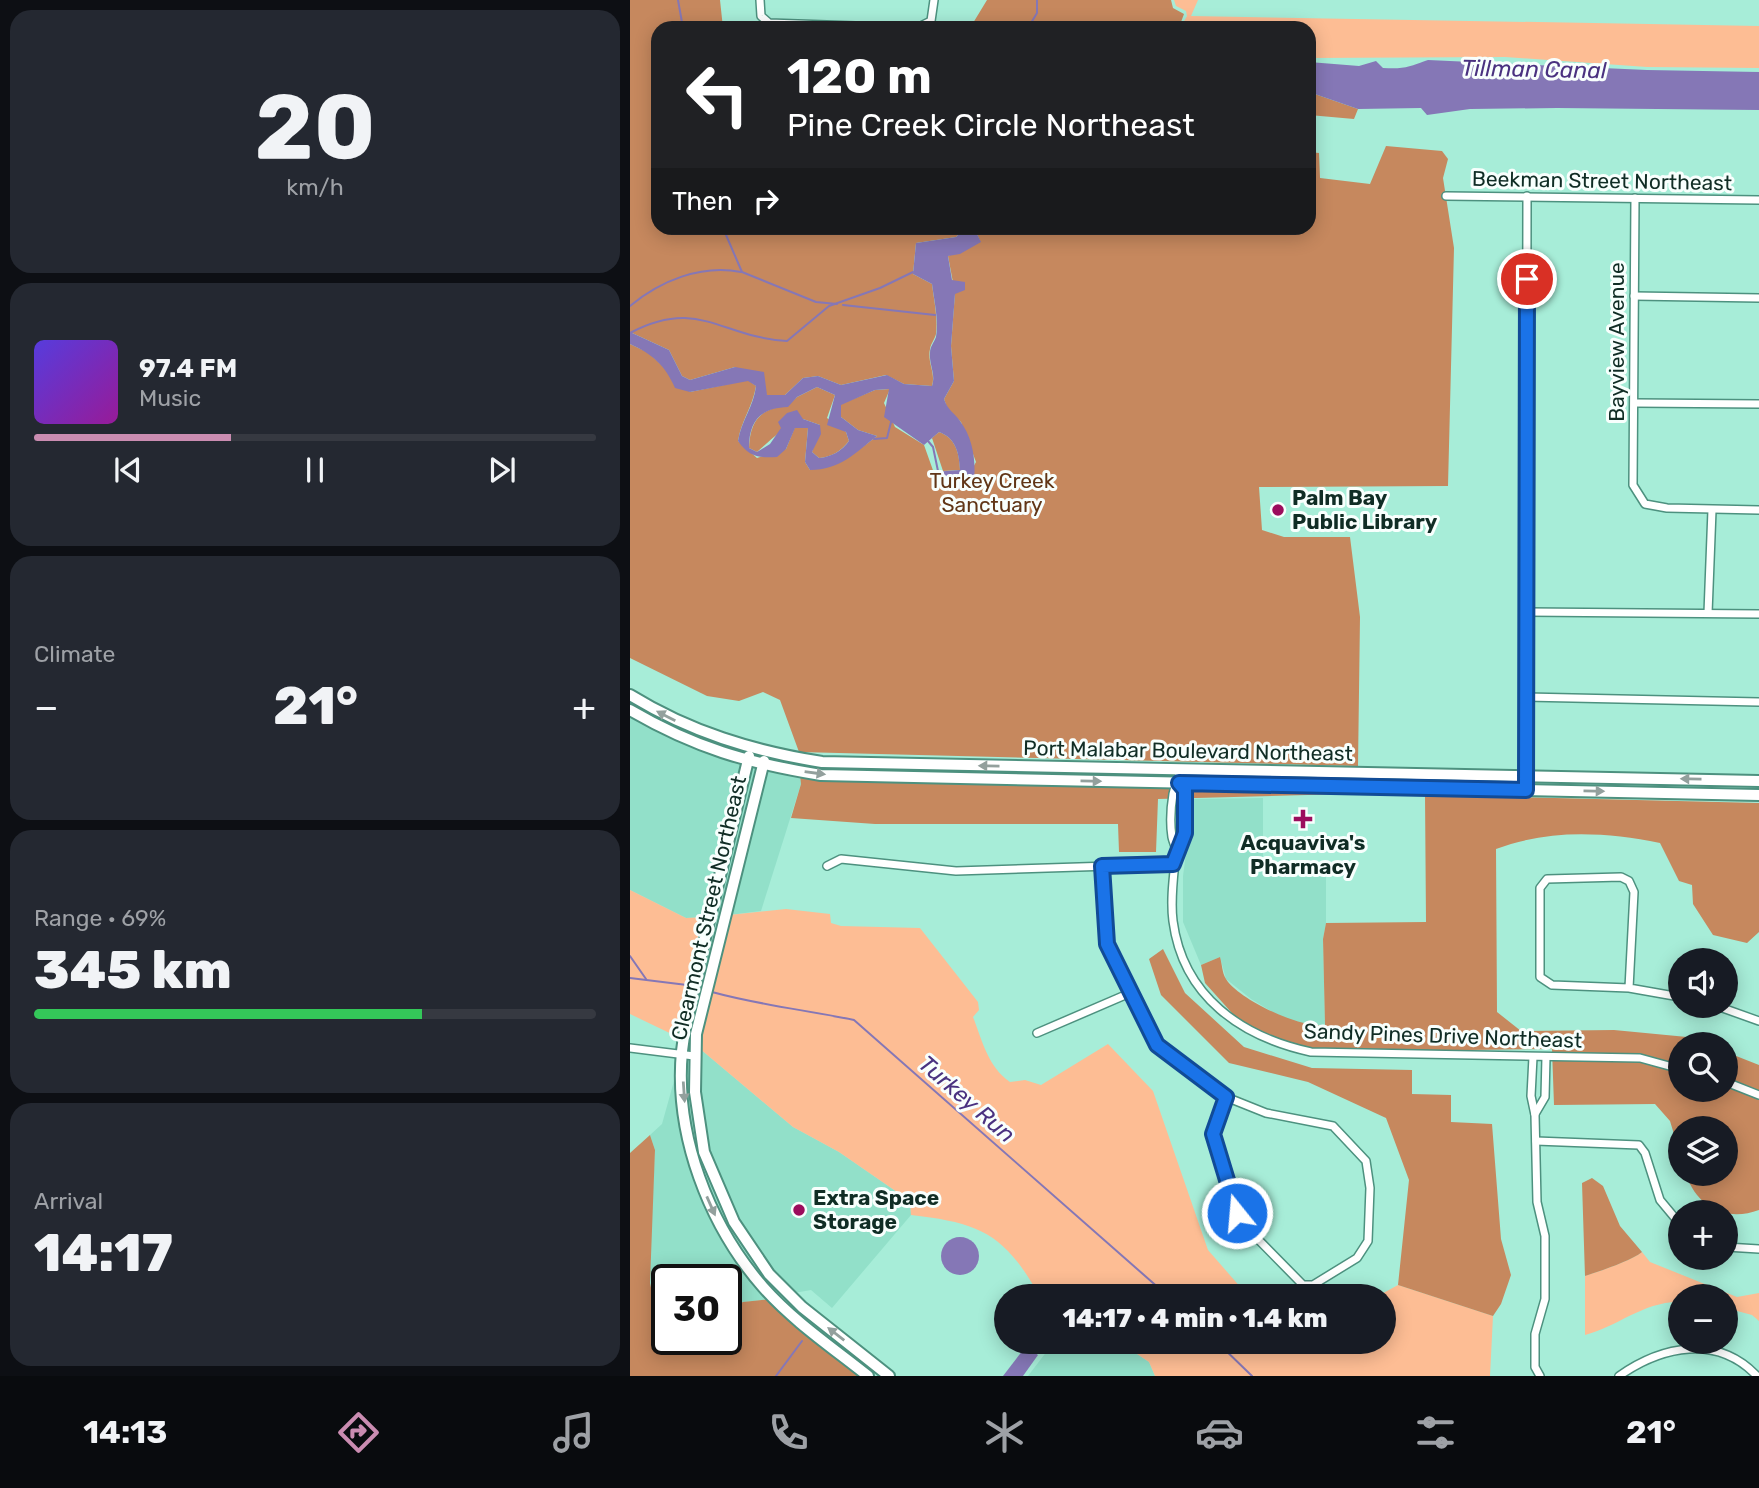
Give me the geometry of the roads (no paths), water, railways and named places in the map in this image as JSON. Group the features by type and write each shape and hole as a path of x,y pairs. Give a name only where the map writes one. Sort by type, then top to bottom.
{"street":[{"path":"760,0 761,16 767,21"},
{"path":"931,21 934,0"},
{"name":"Beekman Street Northeast","path":"1446,196 1759,200"},
{"path":"1526,790 1527,196"},
{"name":"Bayview Avenue","path":"1635,198 1633,485 1645,504 1712,510"},
{"path":"1634,296 1759,298"},
{"path":"1635,403 1759,404"},
{"path":"1708,613 1712,510 1759,510"},
{"path":"1528,612 1759,614"},
{"name":"Port Malabar Boulevard Northeast","path":"630,695 690,727 750,749 822,762 1759,780"},
{"path":"1527,697 1759,702"},
{"name":"Port Malabar Boulevard Northeast","path":"630,710 683,739 747,762 821,775 1759,795"},
{"path":"683,739 690,727"},
{"name":"Clearmont Street Northeast","path":"750,749 690,1002 682,1055 685,1118 693,1154 722,1229 764,1288 797,1320 868,1376"},
{"name":"Clearmont Street Northeast","path":"766,753 702,1005 694,1056 697,1111 704,1152 720,1197 752,1252 802,1307 889,1376"},
{"name":"Sandy Pines Drive Northeast","path":"1180,769 1179,783 1173,794 1172,837 1177,849 1173,864 1173,922 1191,973 1209,1000 1251,1034 1281,1046 1311,1052 1640,1058 1668,1066"},
{"path":"1423,775 1423,789"},
{"path":"1177,849 1185,833 1185,790 1179,783"},
{"path":"827,866 841,859 956,870 1173,864"},
{"path":"1102,866 1107,944 1157,1045 1226,1097 1266,1113 1328,1124 1338,1129 1366,1161 1370,1188 1368,1241 1357,1258 1313,1285 1303,1284 1246,1227 1237,1213 1213,1134 1226,1097"},
{"path":"1629,988 1634,892 1629,881 1621,877 1547,879 1541,888 1540,977 1543,981 1552,985 1629,988 1668,995"},
{"path":"1037,1033 1130,993"},
{"path":"1738,1014 1759,1021"},
{"path":"630,1048 694,1056"},
{"path":"1533,1057 1537,1202 1545,1236 1545,1299 1535,1334 1535,1367 1540,1376"},
{"path":"1535,1115 1545,1097 1546,1057"},
{"path":"1532,1088 1545,1087"},
{"path":"1738,1087 1759,1095"},
{"path":"1536,1141 1639,1145 1645,1153 1660,1200 1668,1210"},
{"path":"1738,1248 1759,1249"},
{"path":"1619,1376 1652,1356 1685,1348 1701,1348 1733,1358 1746,1365 1757,1376"}],"water":[{"name":"Tillman Canal","path":"1428,60 1759,72 1759,110 1470,109 1427,115 1421,108 1358,109 1316,94 1316,63 1359,66 1376,61 1383,68 1411,66"},
{"path":"958,235 978,235 981,242 960,254 948,256 952,280 965,282 965,290 955,294 951,346 954,381 944,399 968,435 973,450 974,481 961,490 935,476 933,472 960,470 953,442 939,432 924,445 884,417 889,389 875,390 841,405 841,417 858,430 877,436 839,464 810,470 805,462 808,428 795,428 786,449 777,457 755,455 738,441 756,386 748,381 690,392 675,388 657,361 630,344 630,332 669,350 682,376 690,380 735,367 764,372 767,395 785,395 803,378 818,376 841,385 887,375 904,384 932,386 930,353 936,337 936,310 932,284 913,274 916,243","holes":["817,387 835,395 827,425 846,432 849,441 843,448 828,456 819,458 812,452 821,434 820,425 803,419 797,410 787,413 778,422 781,428 770,444 757,452 749,448 751,430 758,417 771,410 788,407 797,397"]},
{"path":"960,1237 974,1242 979,1256 974,1270 960,1275 946,1270 941,1256 946,1242"},
{"path":"1020,1354 1038,1355 1023,1376 1003,1376"}],"waterway":[{"path":"678,0 682,21"},
{"path":"1032,21 1037,13 1037,0"},
{"path":"726,235 742,272 816,302 837,304"},
{"path":"630,306 654,289 682,277 711,270 741,272"},
{"path":"630,333 674,318 709,322 764,338 787,341 829,306 880,288 913,272"},
{"path":"843,305 935,315"},
{"path":"874,439 887,438 891,422"},
{"path":"928,441 933,447 938,471"},
{"path":"630,956 646,979"},
{"name":"Turkey Run","path":"630,978 687,985"},
{"name":"Turkey Run","path":"712,992 854,1020 1154,1284"},
{"path":"776,1376 802,1341"},
{"name":"Turkey Run","path":"1229,1354 1252,1376"}],"place":[{"name":"Palm Bay Public Library","path":"1278,510"},
{"name":"Acquaviva's Pharmacy","path":"1303,819"},
{"name":"Extra Space Storage","path":"799,1210"}],"park label":[{"name":"Turkey Creek Sanctuary","path":"992,493"}]}
